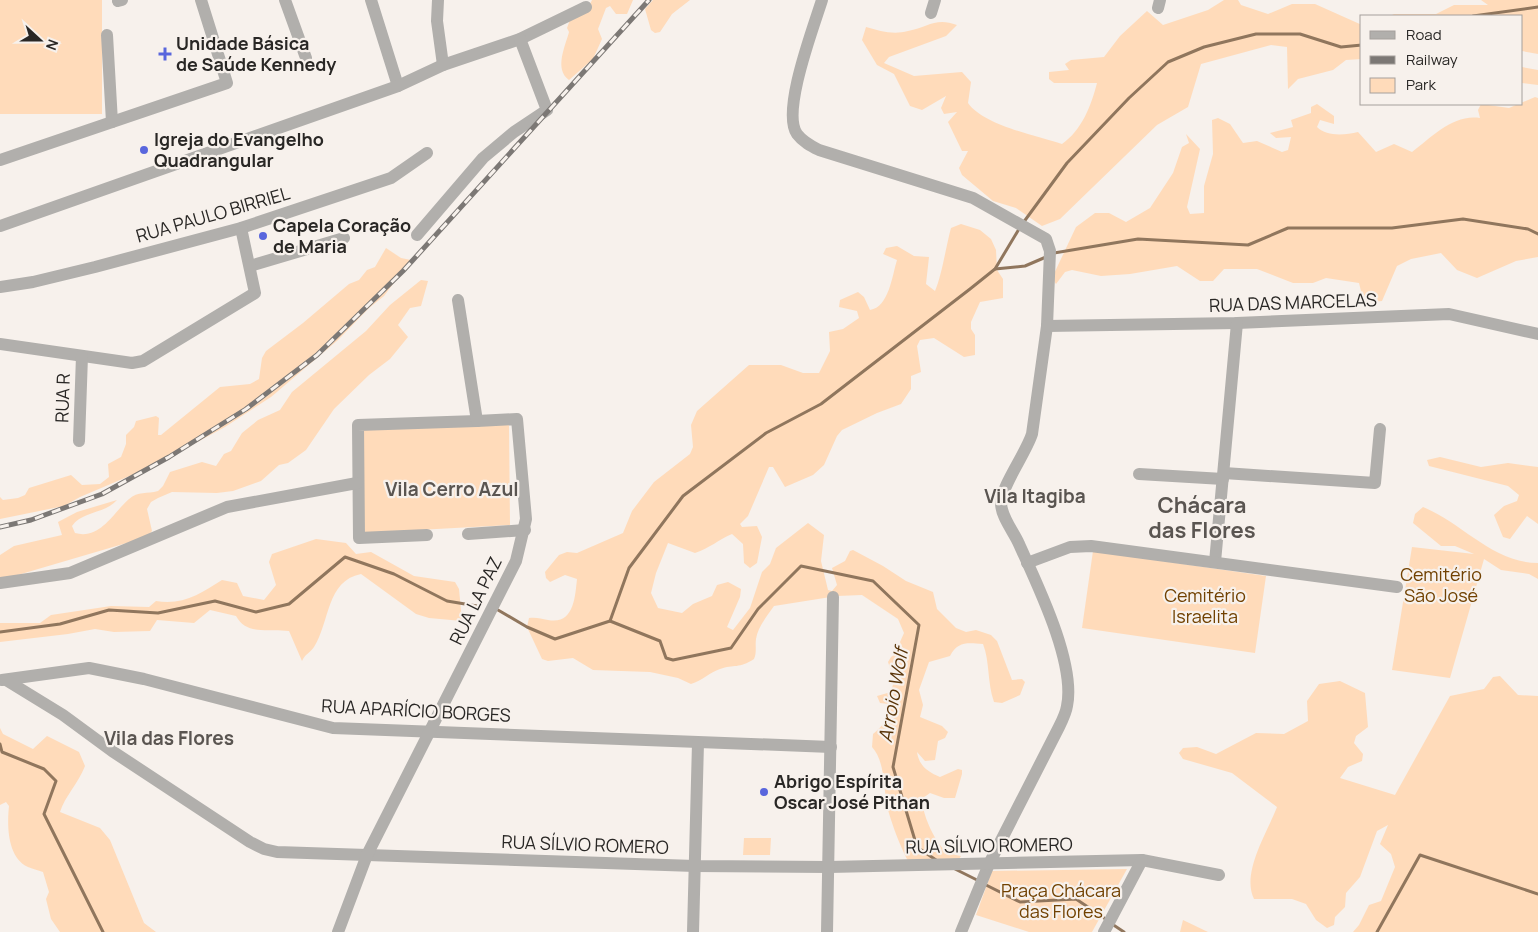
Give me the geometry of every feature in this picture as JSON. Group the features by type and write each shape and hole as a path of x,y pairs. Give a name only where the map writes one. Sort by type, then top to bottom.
{"street":[{"path":"0,160 227,82 201,0"},
{"path":"286,0 306,58"},
{"path":"371,0 398,86"},
{"path":"438,0 436,21 443,65"},
{"path":"822,0 798,80 793,112 796,133 808,145 819,150 974,198 1046,239 1050,251 1047,326 1032,434 1027,450 1001,495 1000,505 1027,563 1062,648 1067,669 1067,707 1050,745 989,864 961,932"},
{"path":"931,13 935,0"},
{"path":"0,226 398,86 443,65 520,39 586,7"},
{"path":"108,35 112,122"},
{"path":"418,235 483,158 514,132 547,110 520,39"},
{"name":"RUA PAULO BIRRIEL","path":"0,287 33,282 242,228 391,178 427,153"},
{"path":"0,344 132,363 143,361 255,293 242,228"},
{"path":"250,266 344,238"},
{"path":"427,535 359,538 357,483 358,426 477,421 458,300"},
{"name":"RUA DAS MARCELAS","path":"1047,326 1237,324 1449,314 1538,334"},
{"path":"1216,562 1237,324"},
{"name":"RUA R","path":"79,441 82,356"},
{"name":"RUA LA PAZ","path":"338,932 368,855 516,562 525,530 526,519 517,419 477,421"},
{"path":"1139,474 1375,483 1380,428"},
{"path":"0,583 70,573 227,507 357,483"},
{"path":"468,534 525,530"},
{"path":"1027,563 1070,547 1091,546 1397,587"},
{"path":"828,932 833,598"},
{"name":"RUA APARÍCIO BORGES","path":"3,680 89,668 144,679 333,728 831,747"},
{"name":"RUA SÍLVIO ROMERO","path":"3,680 63,715 112,751 264,849 368,855 695,866 829,867 1142,860 1219,875"},
{"path":"693,932 698,743"},
{"path":"1104,932 1142,860"}],"green space":[{"path":"0,0 102,0 102,114 0,114"},
{"path":"592,0 633,0 627,14 616,14 610,6 606,8 598,29 602,39 593,59 569,80 562,70 561,64 569,32 567,28 571,17 588,8"},
{"path":"653,0 690,0 672,14 660,32 655,33 651,30 645,9"},
{"path":"1224,0 1238,0 1241,5 1268,14 1292,4 1315,4 1360,24 1360,59 1346,60 1333,70 1298,79 1288,89 1287,47 1271,45 1201,64 1188,107 1157,125 1060,219 1042,226 1016,208 993,201 962,175 959,168 968,151 962,151 948,122 957,112 944,114 941,108 946,96 922,110 910,106 894,74 877,65 862,40 866,27 897,33 938,22 957,25 946,36 889,57 884,63 914,76 962,72 971,82 968,103 975,111 1011,129 1062,144 1075,132 1085,117 1097,83 1054,83 1049,79 1049,72 1069,70 1065,64 1071,60 1104,57 1120,36 1147,11 1163,25 1208,10"},
{"path":"1481,0 1538,0 1538,54 1523,51 1523,15 1392,15 1436,14 1454,5 1488,5"},
{"path":"1523,67 1538,70 1538,85 1523,83"},
{"path":"1535,97 1538,98 1538,257 1516,261 1477,278 1457,270 1441,253 1411,259 1397,266 1382,301 1364,303 1359,283 1326,278 1313,283 1293,283 1257,269 1224,269 1213,281 1200,281 1177,266 1130,274 1101,276 1072,270 1065,272 1056,284 1052,278 1076,227 1095,213 1109,213 1126,222 1150,208 1173,173 1182,147 1189,143 1186,134 1200,149 1187,207 1190,214 1204,213 1204,186 1213,154 1212,120 1218,118 1230,124 1243,143 1257,141 1282,152 1288,150 1291,137 1276,138 1270,133 1293,127 1291,120 1311,113 1311,107 1317,104 1334,116 1334,124 1320,120 1317,127 1321,130 1331,134 1358,132 1376,152 1394,144 1412,152 1452,123 1470,118 1480,118 1478,110 1480,105 1509,108 1523,105 1523,102"},
{"path":"961,224 980,230 991,239 996,250 997,270 1003,279 1003,298 980,302 971,322 971,329 975,335 975,355 964,357 934,338 920,340 917,346 921,372 911,376 911,389 901,404 842,430 837,436 824,465 813,475 785,487 773,467 769,467 748,516 740,524 742,527 757,526 762,537 757,563 750,568 744,563 743,544 732,534 695,553 668,543 656,573 651,593 658,608 682,613 693,604 712,596 717,585 728,582 741,589 740,597 727,627 733,630 750,608 762,572 770,564 776,548 808,523 824,535 821,561 828,590 832,591 837,585 832,568 845,561 850,551 853,550 906,581 933,592 937,609 956,628 966,632 976,630 991,635 997,641 1012,680 1022,679 1025,682 1020,695 1002,703 994,702 983,644 960,645 950,656 929,662 919,690 923,705 920,717 942,726 948,732 945,738 938,741 935,760 925,761 917,752 918,757 925,768 940,777 958,769 962,770 962,774 955,798 944,798 930,793 923,798 924,810 937,841 949,853 961,856 959,859 908,861 899,843 890,816 880,761 872,747 873,734 886,721 889,713 889,704 880,703 877,696 891,692 896,673 890,668 888,662 891,657 903,649 900,642 904,633 898,619 862,595 837,596 774,606 759,630 754,659 744,664 716,670 691,684 678,678 650,672 593,670 573,658 548,661 542,659 527,627 529,618 557,620 568,614 574,601 577,579 565,575 550,582 546,578 545,572 559,555 567,552 577,553 623,533 632,511 654,482 690,454 693,447 691,425 697,411 749,365 781,365 803,373 819,373 830,351 829,332 843,329 859,318 857,311 839,307 840,300 858,292 864,297 870,310 876,308 886,297 897,260 883,254 886,248 897,246 914,256 929,257 926,284 935,291 951,228"},
{"path":"386,248 401,258 411,260 384,296 369,308 338,340 271,397 225,427 153,466 80,497 64,506 0,519 0,497 3,500 18,498 25,495 29,488 71,475 82,485 100,484 109,477 108,464 121,457 126,444 126,435 134,427 136,421 156,416 159,418 158,435 161,435 220,387 250,384 259,379 262,358 266,351 349,284 359,280 367,270 375,267"},
{"path":"421,280 428,281 421,306 410,308 398,325 408,337 390,359 369,375 334,409 306,450 288,463 279,465 261,481 233,491 217,493 172,492 158,498 151,502 147,509 152,531 147,537 11,577 0,577 0,555 14,546 62,535 58,522 77,512 117,500 112,505 76,521 72,526 75,533 92,533 105,524 132,496 158,491 163,486 170,472 202,462 216,466 224,454 231,451 242,433 258,420 280,410 292,392 366,331 390,305"},
{"path":"509,424 510,525 363,533 363,430"},
{"path":"1440,457 1481,467 1508,463 1538,467 1538,524 1527,516 1510,539 1503,537 1494,515 1504,506 1517,501 1519,495 1508,486 1429,466 1427,460"},
{"name":"Cemitério São José","path":"1423,507 1506,556 1538,563 1538,579 1529,574 1501,570 1484,559 1450,678 1392,670 1412,547 1474,554 1455,546 1441,546 1413,523 1415,514"},
{"path":"316,539 346,543 356,554 371,552 414,576 455,582 459,589 462,621 429,618 416,614 361,574 350,578 341,585 330,604 314,647 302,661 289,631 252,629 241,622 236,616 210,610 194,623 157,620 150,631 114,632 95,629 0,642 0,623 40,623 51,615 111,606 149,607 156,601 174,602 183,600 222,580 237,583 243,596 264,600 276,585 269,562 272,554"},
{"name":"Cemitério Israelita","path":"1093,551 1266,576 1255,653 1082,628"},
{"path":"1500,676 1518,695 1538,696 1538,932 1353,932 1359,925 1369,905 1381,901 1395,867 1391,854 1380,844 1388,825 1377,831 1360,877 1346,893 1345,907 1335,917 1334,925 1327,928 1316,920 1306,904 1292,899 1254,899 1251,889 1253,865 1277,807 1232,773 1183,759 1179,753 1183,748 1197,747 1216,754 1256,733 1284,734 1308,721 1307,701 1319,684 1340,681 1365,693 1368,727 1356,736 1354,743 1363,754 1362,761 1348,767 1340,778 1395,795 1450,696 1484,689 1493,677"},
{"path":"0,728 3,734 33,749 47,736 79,752 85,766 60,812 100,828 110,840 144,923 156,932 60,932 51,919 46,899 49,892 43,872 30,868 21,862 12,848 8,822 9,806 6,802 0,805"},
{"path":"744,838 771,838 770,855 743,855"},
{"name":"Praça Chácara das Flores","path":"1127,869 1092,932 1029,932 976,915 992,871"},
{"path":"1183,920 1208,932 1180,932"}],"waterway":[{"path":"1480,15 1538,7"},
{"path":"1023,223 1067,163 1129,98 1168,62 1204,47 1256,34 1300,34 1341,47 1360,45"},
{"path":"1054,253 1138,239 1248,245 1288,228 1392,228 1463,219 1528,229 1538,234"},
{"path":"610,621 629,568 683,496 766,433 821,404 970,289 995,269 1019,229"},
{"path":"995,269 1025,266 1046,257"},
{"path":"0,632 60,624 109,610 158,613 215,601 256,612 289,604 345,557 394,574 447,601 477,606"},
{"name":"Arroio Wolf","path":"498,610 527,627 555,639 610,621 660,641 666,658 673,660 731,648 758,609 801,566 873,581 919,625 893,767 917,847 936,860"},
{"path":"0,744 2,752 44,769 56,781 44,814 103,932"},
{"name":"Arroio Wolf","path":"1377,932 1420,855 1538,894"},
{"name":"Arroio Wolf","path":"955,869 979,881"},
{"name":"Arroio Wolf","path":"984,884 1020,902 1076,899 1107,920"},
{"name":"Arroio Wolf","path":"1112,924 1124,932"}],"railway":[{"path":"0,527 31,520 102,494 169,457 246,409 317,355 403,271 649,0"}],"place":[{"name":"Unidade Básica de Saúde Kennedy","path":"165,54"},
{"name":"Igreja do Evangelho Quadrangular","path":"144,150"},
{"name":"Capela Coração de Maria","path":"263,236"},
{"name":"Abrigo Espírita Oscar José Pithan","path":"764,792"}],"district":[{"name":"Vila Cerro Azul","path":"452,489"},
{"name":"Vila Itagiba","path":"1035,496"},
{"name":"Chácara das Flores","path":"1202,518"},
{"name":"Vila das Flores","path":"169,738"}]}
